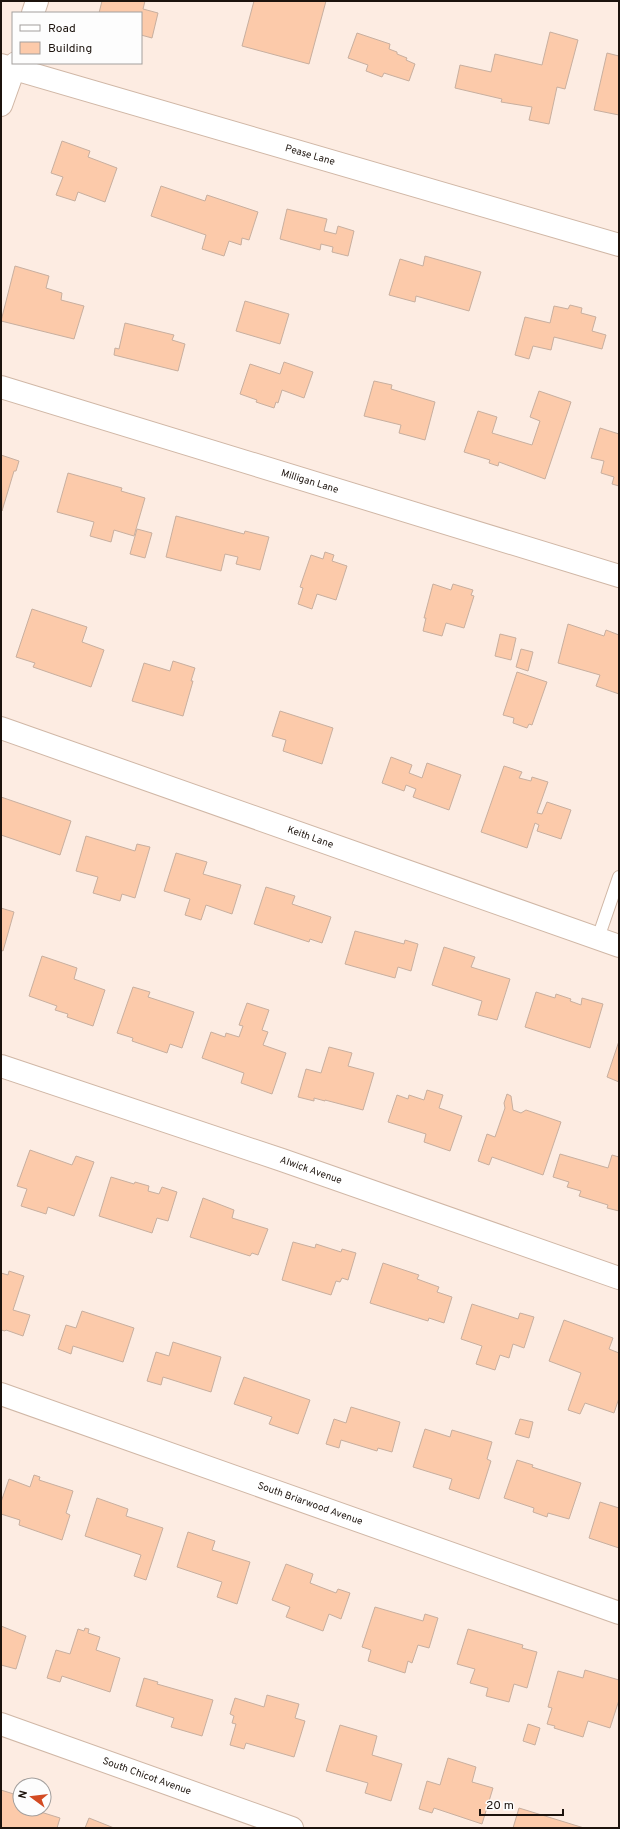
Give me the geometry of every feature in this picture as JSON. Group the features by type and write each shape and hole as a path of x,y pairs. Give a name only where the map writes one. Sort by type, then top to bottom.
{"street":[{"path":"33,12 37,1"},
{"path":"1,105 10,66"},
{"name":"Pease Lane","path":"10,66 619,245"},
{"name":"Milligan Lane","path":"1,387 619,576"},
{"name":"Keith Lane","path":"1,728 619,946"},
{"name":"Alwick Avenue","path":"1,1066 282,1160 619,1278"},
{"name":"South Briarwood Avenue","path":"1,1394 619,1613"},
{"name":"South Chicot Avenue","path":"1,1724 292,1828"}],"lane":[{"path":"598,938 619,877"}],"building":[{"path":"102,1 145,1 143,9 158,13 152,38 142,35 142,12 99,12"},
{"path":"254,1 326,1 309,64 242,46"},
{"path":"550,32 578,40 565,89 557,87 549,124 529,120 532,107 501,102 502,99 455,88 460,65 491,72 495,54 542,65"},
{"path":"357,33 390,44 389,49 397,52 397,54 407,58 406,60 415,64 409,81 384,73 382,77 366,71 368,65 348,58"},
{"path":"607,53 619,56 619,115 594,110"},
{"path":"62,141 90,151 88,157 117,168 105,202 78,192 75,201 56,195 63,177 51,173"},
{"path":"161,186 205,201 207,195 258,212 249,240 242,238 241,245 229,241 224,256 202,249 206,235 151,216"},
{"path":"287,209 327,219 324,231 336,234 338,226 354,231 348,256 332,252 333,247 321,244 320,250 280,239"},
{"path":"425,256 481,272 469,311 416,296 415,302 389,295 400,259 423,266"},
{"path":"15,266 49,276 46,288 62,293 61,300 84,306 74,339 1,321"},
{"path":"245,301 289,314 280,344 236,331"},
{"path":"570,305 582,308 581,313 596,317 592,331 606,335 602,349 554,337 551,350 533,346 529,359 515,355 525,317 550,323 554,306 568,309"},
{"path":"125,323 174,335 172,340 185,344 178,371 114,355 115,348 119,349"},
{"path":"284,362 313,372 304,398 282,390 278,403 276,402 274,408 256,402 257,400 240,394 250,364 280,374"},
{"path":"374,381 392,385 391,389 435,402 425,440 399,433 401,425 364,416"},
{"path":"539,391 571,402 545,479 499,462 498,466 489,463 490,460 464,452 478,411 497,417 492,433 532,445 540,421 530,417"},
{"path":"600,428 619,434 619,486 612,484 614,477 601,473 604,461 591,458"},
{"path":"1,455 19,461 16,471 14,471 2,511"},
{"path":"68,473 122,488 121,491 145,498 134,536 114,530 111,542 90,536 94,522 57,512"},
{"path":"176,516 244,534 245,531 269,537 260,570 236,564 238,557 225,554 221,571 166,557"},
{"path":"137,529 152,533 145,558 130,554"},
{"path":"325,552 334,555 332,561 347,566 336,600 317,594 312,609 298,604 303,588 300,587 311,555 323,559"},
{"path":"433,584 451,590 453,584 473,590 471,595 474,596 464,628 446,623 442,636 423,631 426,618 424,618"},
{"path":"32,609 87,627 82,642 104,650 91,687 33,667 35,663 16,657"},
{"path":"568,624 604,636 606,630 619,635 619,694 596,686 600,675 558,663"},
{"path":"500,634 516,638 511,660 495,656"},
{"path":"521,649 533,652 528,671 516,667"},
{"path":"173,661 195,668 191,681 193,681 183,716 132,701 144,663 170,671"},
{"path":"517,672 547,682 532,725 529,724 527,728 513,723 514,718 503,715"},
{"path":"280,711 333,728 322,764 283,751 286,740 272,736"},
{"path":"391,757 412,765 409,773 422,778 427,763 461,775 449,810 413,797 416,789 406,785 404,791 382,783"},
{"path":"504,766 522,772 519,778 531,781 532,777 548,782 537,813 542,814 547,802 571,810 561,839 537,831 539,825 535,823 527,848 481,832"},
{"path":"1,797 71,821 60,855 1,835"},
{"path":"86,836 135,851 137,844 150,847 135,898 122,894 120,901 93,893 98,877 76,871"},
{"path":"176,853 207,862 203,874 241,885 232,914 206,905 201,920 185,915 190,899 164,891"},
{"path":"266,887 295,896 292,904 331,917 322,943 310,939 309,942 254,924"},
{"path":"1,908 14,912 3,951 1,950"},
{"path":"355,931 404,944 405,940 418,944 411,971 398,967 395,978 345,964"},
{"path":"444,947 475,957 471,967 510,979 497,1020 478,1015 482,1001 432,985"},
{"path":"42,956 77,968 74,979 105,990 93,1026 67,1017 68,1014 55,1010 57,1006 29,996"},
{"path":"133,987 150,992 148,997 194,1012 182,1048 170,1044 167,1053 132,1041 133,1038 117,1033"},
{"path":"536,992 555,998 556,994 571,999 570,1001 581,1005 582,998 603,1004 590,1048 525,1027"},
{"path":"247,1003 269,1010 262,1030 268,1032 263,1045 286,1053 272,1094 241,1083 244,1073 202,1058 211,1032 225,1037 226,1033 239,1037 243,1026 239,1025"},
{"path":"619,1041 619,1082 607,1077"},
{"path":"329,1047 352,1053 348,1066 374,1073 363,1110 325,1100 314,1098 314,1101 298,1097 306,1069 321,1073"},
{"path":"427,1090 443,1095 439,1108 462,1116 450,1151 424,1142 426,1134 388,1122 397,1095 408,1099 409,1095 424,1100"},
{"path":"507,1094 511,1096 513,1110 521,1113 526,1110 561,1122 543,1175 492,1157 489,1165 478,1161 487,1134 495,1137 505,1108 504,1103"},
{"path":"30,1150 72,1165 76,1156 94,1162 74,1216 48,1207 46,1214 21,1206 27,1189 17,1186"},
{"path":"560,1154 608,1168 612,1155 619,1157 619,1211 607,1208 608,1205 579,1196 581,1191 567,1187 569,1182 553,1177"},
{"path":"111,1177 134,1184 135,1182 149,1186 148,1191 159,1194 162,1187 177,1192 168,1221 157,1218 152,1233 99,1216"},
{"path":"203,1198 234,1210 232,1218 268,1229 258,1255 252,1253 250,1256 190,1237"},
{"path":"293,1242 315,1248 316,1244 341,1252 342,1249 356,1253 348,1280 342,1278 340,1282 336,1281 331,1295 282,1280"},
{"path":"383,1263 419,1275 417,1279 439,1287 437,1292 452,1297 444,1323 429,1318 428,1321 370,1303"},
{"path":"9,1271 24,1276 13,1310 30,1315 23,1336 6,1330 1,1330 1,1273 8,1275"},
{"path":"472,1304 518,1319 520,1313 534,1317 524,1348 513,1344 509,1358 500,1355 495,1370 476,1364 482,1346 461,1339"},
{"path":"82,1311 134,1328 123,1362 73,1346 71,1354 58,1349 66,1325 76,1328"},
{"path":"564,1320 613,1338 609,1349 619,1353 619,1398 614,1413 585,1403 580,1414 568,1410 581,1373 549,1361"},
{"path":"173,1342 221,1357 211,1392 163,1377 161,1385 147,1381 156,1352 169,1356"},
{"path":"244,1377 310,1400 298,1434 269,1424 272,1417 234,1404"},
{"path":"351,1407 400,1422 392,1452 378,1448 377,1451 341,1440 339,1448 326,1444 334,1419 346,1423"},
{"path":"520,1419 533,1422 529,1438 515,1434"},
{"path":"425,1429 450,1437 452,1430 492,1442 487,1459 491,1461 479,1499 449,1489 452,1479 413,1467"},
{"path":"517,1460 533,1465 532,1467 581,1483 569,1519 548,1513 547,1517 533,1512 534,1508 504,1498"},
{"path":"34,1475 40,1477 39,1480 73,1491 66,1513 70,1515 62,1540 19,1525 20,1520 1,1514 1,1502 9,1479 30,1487"},
{"path":"97,1498 128,1509 126,1516 163,1528 146,1580 134,1576 141,1555 85,1536"},
{"path":"600,1502 619,1508 619,1548 589,1538"},
{"path":"188,1532 215,1541 212,1550 250,1562 237,1604 217,1597 222,1582 177,1567"},
{"path":"286,1564 313,1574 310,1583 336,1593 338,1589 350,1593 341,1619 329,1614 323,1631 286,1617 290,1607 272,1600"},
{"path":"375,1607 423,1621 425,1614 438,1618 429,1648 418,1645 412,1663 408,1661 405,1673 368,1661 371,1650 362,1647"},
{"path":"1,1626 26,1636 16,1669 1,1665"},
{"path":"85,1628 89,1629 88,1633 100,1637 96,1650 120,1658 110,1692 62,1676 60,1682 47,1678 56,1650 70,1654 78,1629 84,1631"},
{"path":"468,1629 523,1645 522,1648 537,1652 527,1688 514,1684 509,1702 486,1696 488,1688 470,1683 475,1669 457,1664"},
{"path":"585,1670 619,1680 619,1700 610,1728 588,1721 583,1737 554,1728 555,1726 547,1724 552,1708 548,1707 558,1671 583,1678"},
{"path":"144,1678 158,1682 157,1684 213,1700 202,1736 171,1727 174,1718 136,1706"},
{"path":"267,1695 299,1704 295,1718 305,1721 294,1757 246,1743 244,1749 230,1745 236,1724 232,1723 234,1716 230,1714 235,1698 264,1707"},
{"path":"528,1724 540,1728 535,1745 523,1741"},
{"path":"340,1725 377,1736 372,1755 402,1764 391,1801 365,1793 368,1783 326,1771"},
{"path":"448,1758 476,1767 472,1782 493,1788 482,1824 434,1808 432,1813 419,1809 427,1781 440,1785"},
{"path":"1,1790 12,1793 12,1817 52,1817 52,1816 60,1818 57,1828 1,1828"},
{"path":"519,1808 584,1828 513,1828"},
{"path":"89,1818 114,1828 85,1828"}]}
